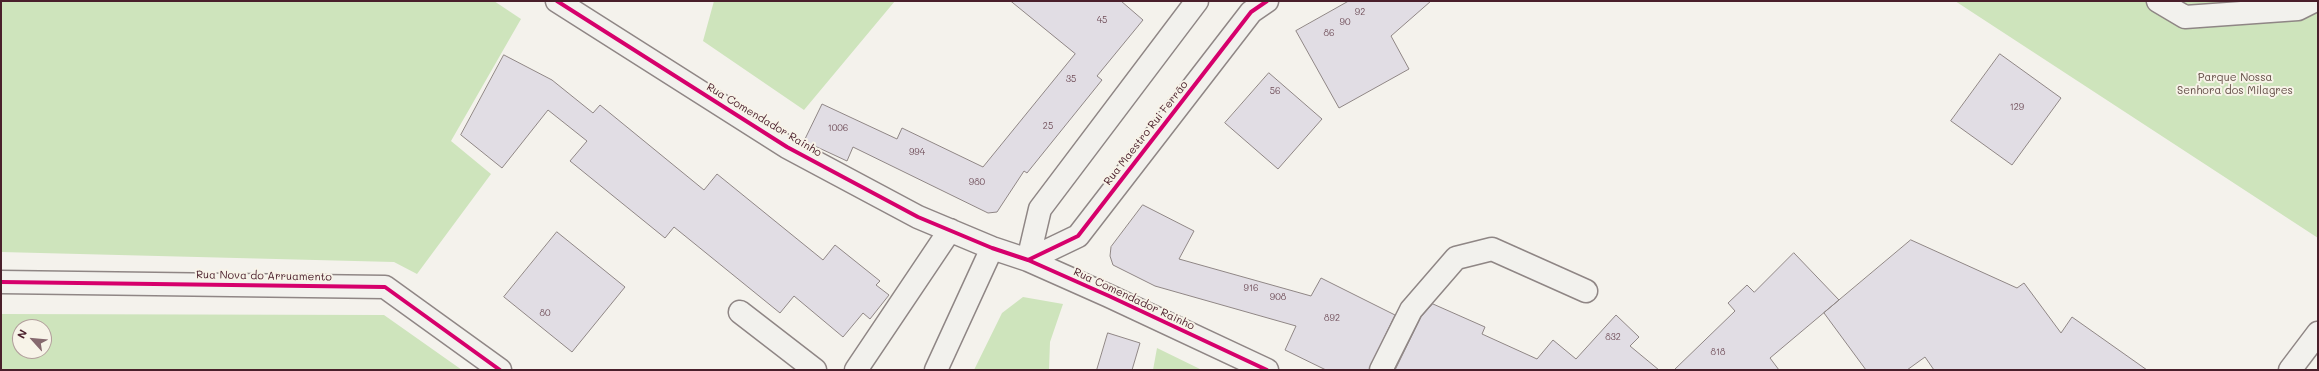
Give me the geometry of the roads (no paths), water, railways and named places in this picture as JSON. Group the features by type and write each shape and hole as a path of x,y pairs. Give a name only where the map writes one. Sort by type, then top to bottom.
{"street":[{"name":"Rua Comendador Raínho","path":"557,1 787,147 918,217 992,248"},
{"path":"1028,260 1040,209 1198,1"},
{"name":"Rua Maestro Rui Ferrão","path":"1028,260 1078,236 1252,12 1266,1"},
{"path":"2158,1 2185,17 2298,9 2314,1"},
{"path":"856,370 950,230"},
{"path":"936,370 992,248"},
{"name":"Rua Comendador Rainho","path":"992,248 1028,260 1267,370"},
{"path":"1381,370 1411,310 1456,258 1492,249 1586,292"},
{"name":"Rua Nova do Arruamento","path":"1,282 385,287 500,370"},
{"path":"740,312 815,370"},
{"path":"2290,370 2318,333"}],"park label":[{"name":"Parque Nossa Senhora dos Milagres","path":"2235,84"}]}
